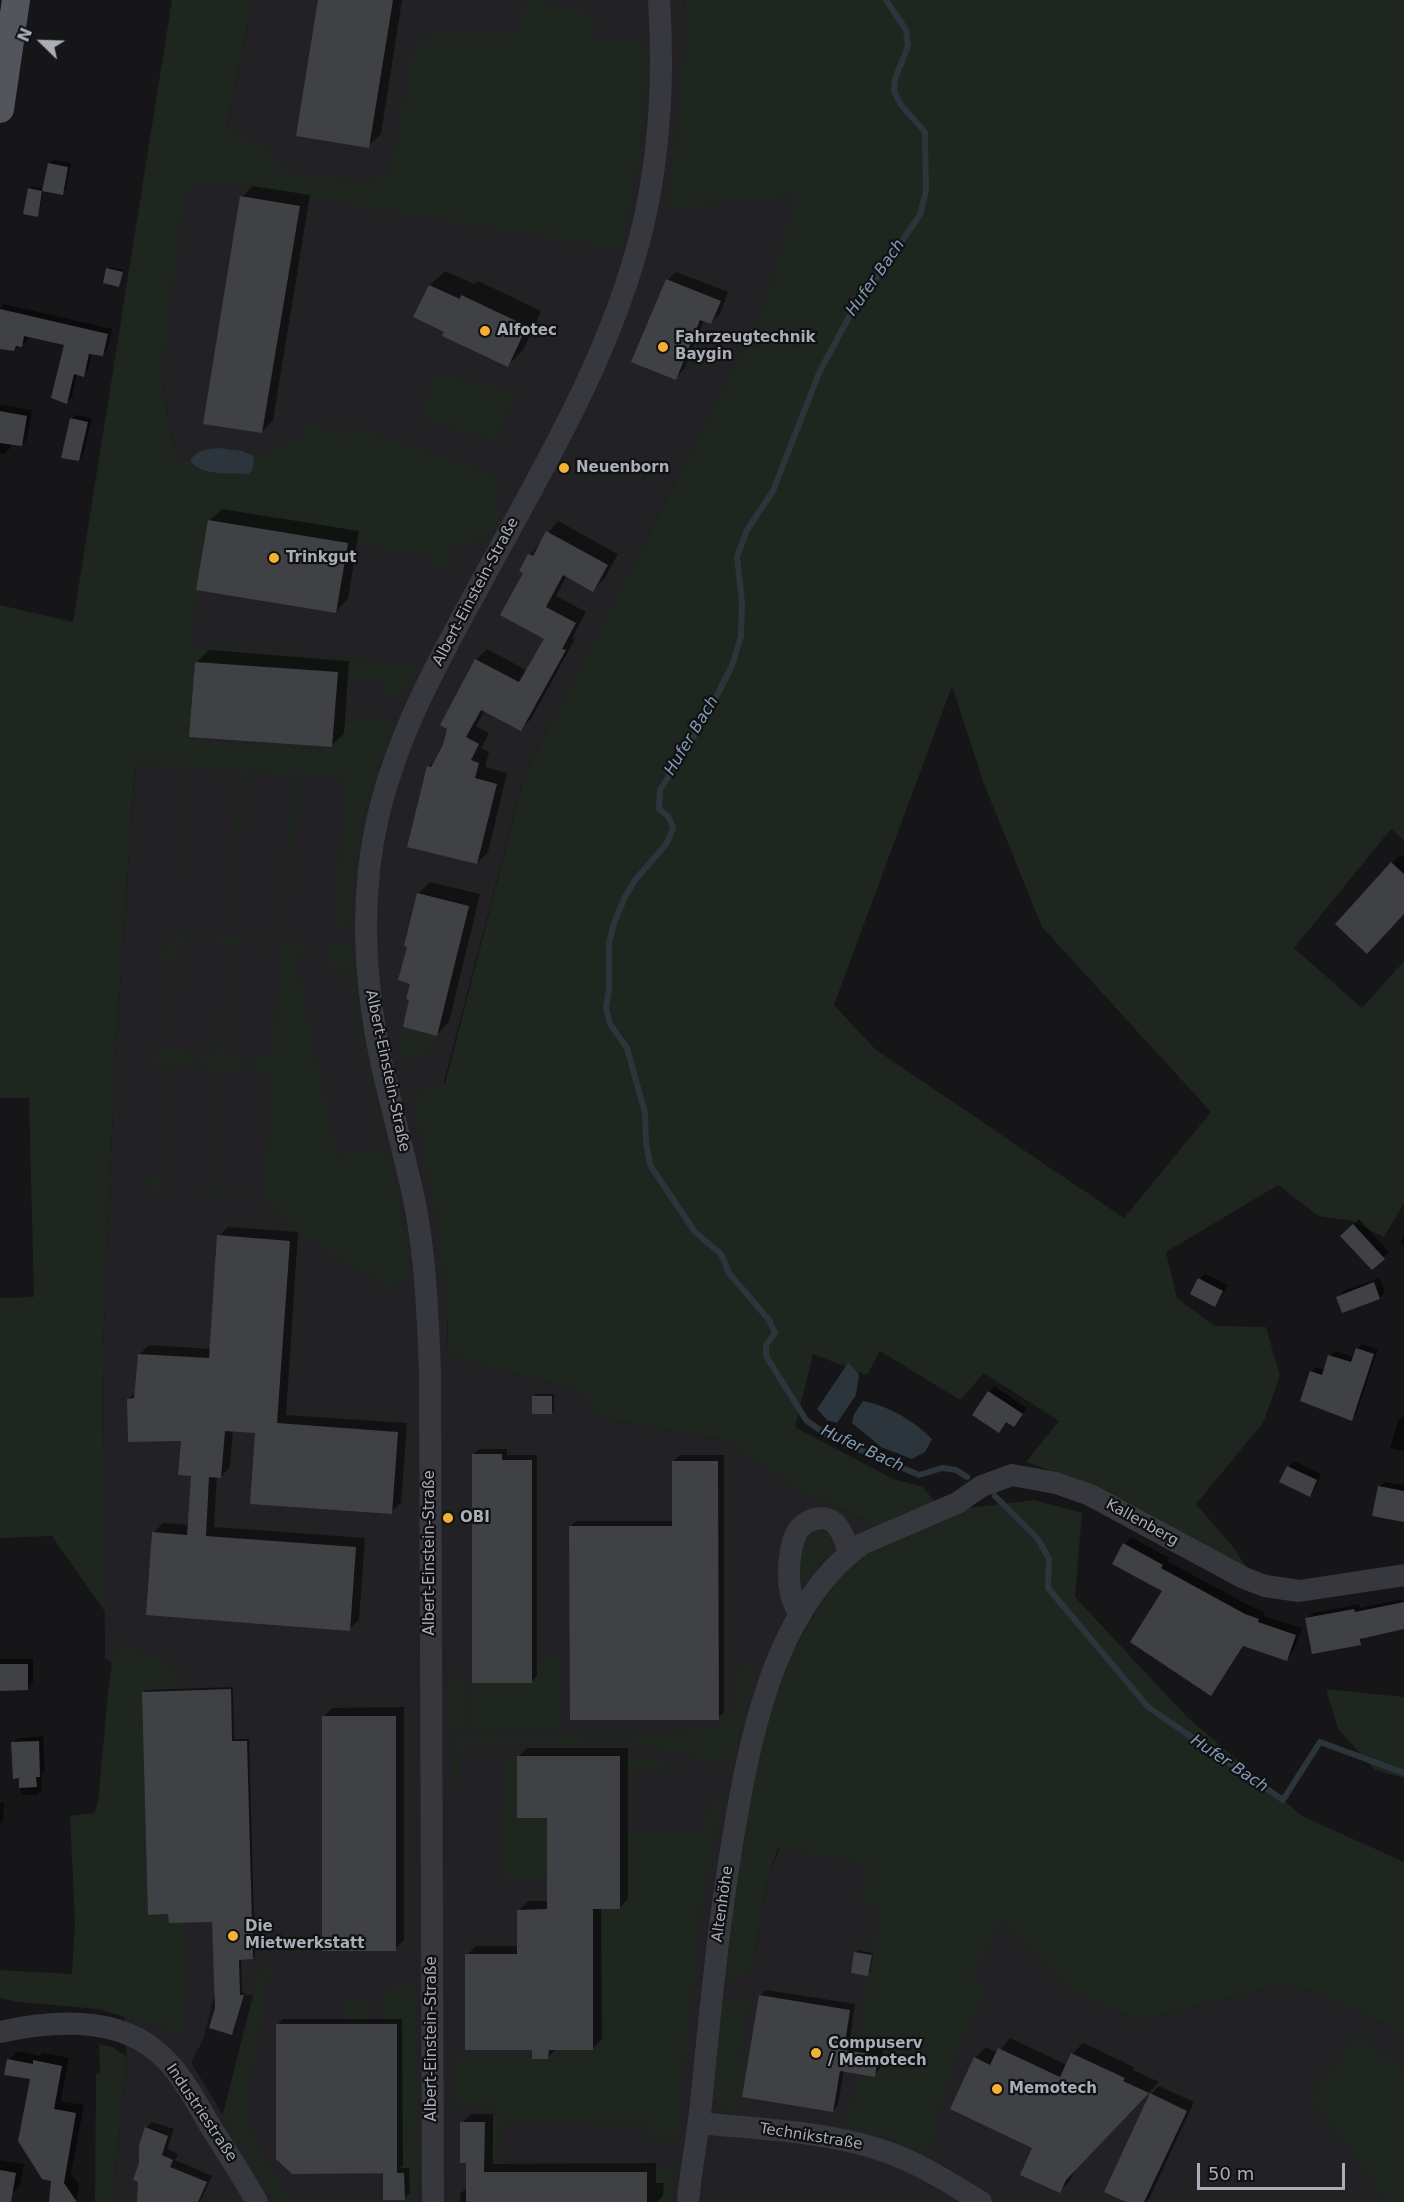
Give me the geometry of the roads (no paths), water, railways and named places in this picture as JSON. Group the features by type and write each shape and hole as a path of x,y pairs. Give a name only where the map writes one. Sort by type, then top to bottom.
{"main road":[{"path":"0,110 16,0"}],"street":[{"name":"Albert-Einstein-Straße","path":"433,2202 428,1305 416,1210 382,1062 369,988 365,935 367,883 372,843 398,748 440,658 585,388 623,292 643,225 655,153 661,81 659,0"},
{"name":"Kallenberg","path":"887,1533 957,1503 982,1486 1012,1475 1056,1483 1090,1495 1234,1573 1265,1586 1299,1591 1404,1575"},
{"path":"800,1616 790,1593 790,1570 792,1545 801,1526 813,1519 829,1520 839,1528 849,1553"},
{"name":"Altenhöhe","path":"688,2202 699,2123 718,1933 743,1778 768,1690 783,1648 823,1580 849,1553 862,1544 887,1533"},
{"name":"Industriestraße","path":"0,2017 26,2026"},
{"name":"Industriestraße","path":"0,2032 26,2026 78,2025 112,2029 132,2036 154,2049 179,2076 257,2202"},
{"name":"Technikstraße","path":"699,2123 829,2138 878,2149 929,2172 981,2202"}],"waterway":[{"name":"Hufer Bach","path":"886,0 906,30 908,46 895,79 894,91 901,105 925,132 926,191 920,215 849,317 819,373 773,491 747,530 737,557 742,602 741,636 732,666 703,722 660,790 659,809 668,816 673,827 667,843 636,879 614,923 609,943 609,989 606,1007 610,1024 627,1048 645,1113 650,1165 695,1232 721,1254 729,1273 769,1320 775,1333 766,1345 766,1356 806,1420 828,1436 919,1475 942,1468 956,1470 967,1477"},
{"name":"Hufer Bach","path":"995,1496 1038,1539 1049,1559 1048,1588 1148,1707 1283,1800 1320,1742 1404,1773"}],"place":[{"name":"Alfotec","path":"485,331"},
{"name":"Fahrzeugtechnik Baygin","path":"663,347"},
{"name":"Neuenborn","path":"564,468"},
{"name":"Trinkgut","path":"274,558"},
{"name":"OBI","path":"448,1518"},
{"name":"Die Mietwerkstatt","path":"233,1936"},
{"name":"Compuserv / Memotech","path":"816,2053"},
{"name":"Memotech","path":"997,2089"}]}
